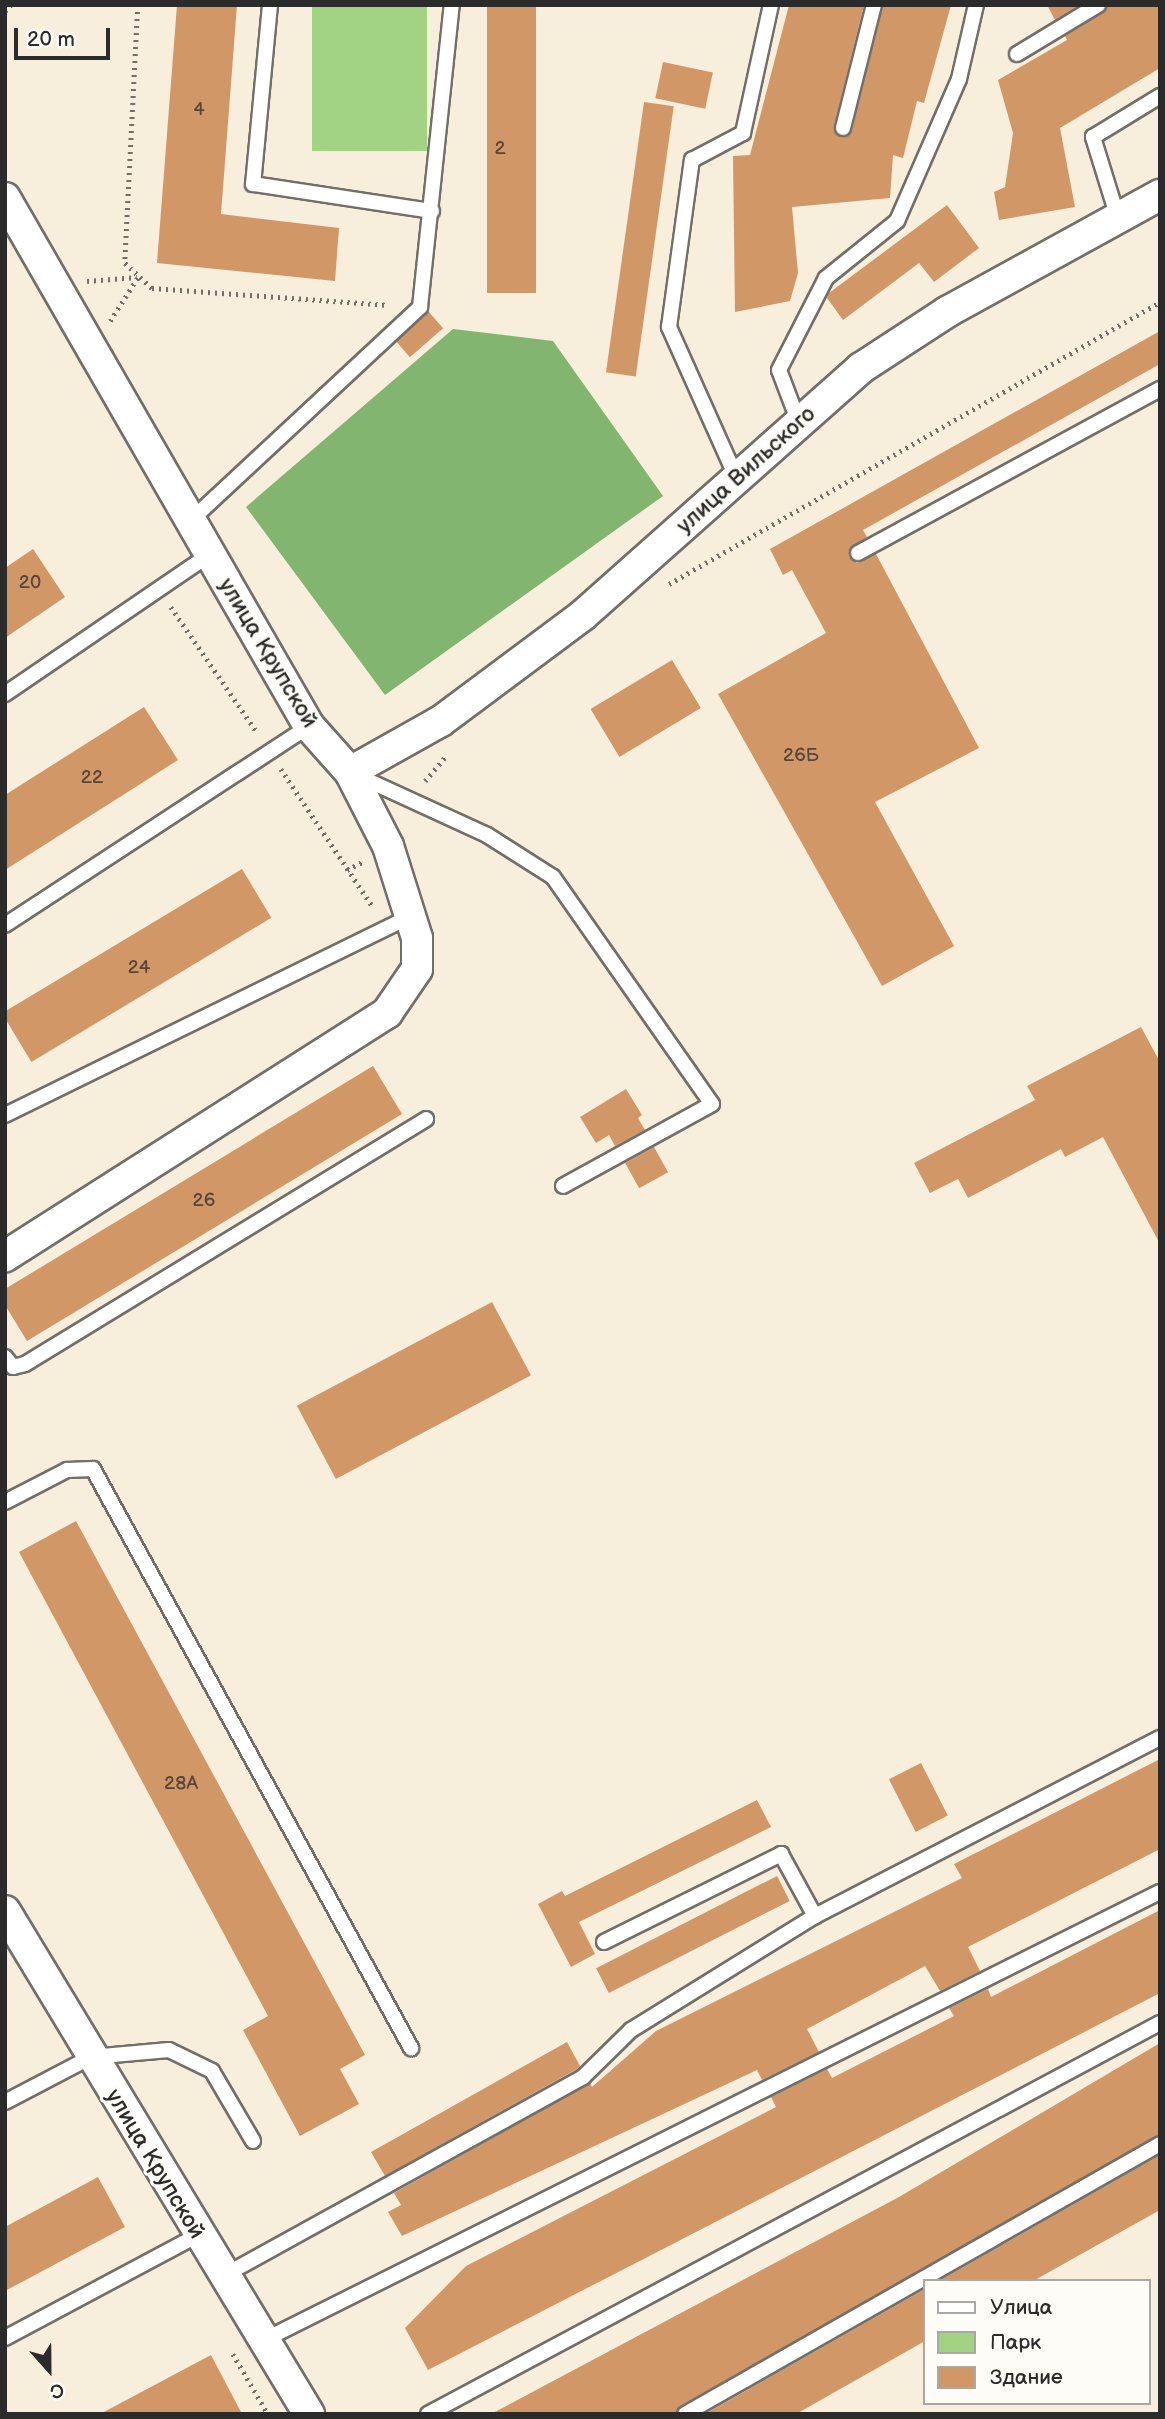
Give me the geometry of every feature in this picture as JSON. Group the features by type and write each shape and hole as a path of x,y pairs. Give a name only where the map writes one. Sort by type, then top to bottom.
{"street":[{"name":"улица Вильского","path":"350,772 441,721 583,615 738,480 798,420 862,368 947,312 1160,195"},
{"name":"улица Крупской","path":"5,198 57,284 190,522 309,726 350,772 388,846 400,921 417,969 387,1013 5,1256"},
{"name":"улица Крупской","path":"5,1911 198,2235 264,2340 299,2411"}],"lane":[{"path":"270,5 253,184 432,211"},
{"path":"190,522 420,307 452,5"},
{"path":"738,480 669,327 692,159 743,133 771,5"},
{"path":"843,128 874,5"},
{"path":"798,420 779,370 826,278 897,221 959,79 976,5"},
{"path":"1017,54 1098,5"},
{"path":"1118,218 1093,137 1160,96"},
{"path":"858,552 1160,389"},
{"path":"5,694 209,555"},
{"path":"5,926 309,726"},
{"path":"350,772 487,835 553,877 712,1104 563,1186"},
{"path":"5,1115 400,921"},
{"path":"5,1357 13,1367 25,1364 426,1119"},
{"path":"5,1502 67,1470 93,1469 411,2048"},
{"path":"223,2276 583,2077 631,2029 815,1916 1160,1738"},
{"path":"604,1941 781,1854 815,1916"},
{"path":"264,2340 1160,1892"},
{"path":"428,2414 1160,2023"},
{"path":"5,2102 91,2057 169,2050 212,2071 253,2141"},
{"path":"685,2414 1160,2144"},
{"path":"5,2338 198,2235"}],"path":[{"path":"5,11 11,5"},
{"path":"138,5 125,264 152,288 420,307"},
{"path":"57,284 138,277"},
{"path":"93,348 138,277"},
{"path":"657,590 1160,302"},
{"path":"159,589 270,751 347,870 400,921"},
{"path":"411,800 453,751"},
{"path":"347,870 388,846"}],"green space":[{"path":"312,5 427,5 427,151 312,151"},
{"path":"453,329 553,341 663,496 385,695 246,507"}],"building":[{"path":"177,5 237,5 221,214 339,228 335,281 157,263"},
{"path":"487,5 536,5 536,293 487,293"},
{"path":"789,5 864,5 834,126 841,137 852,130 883,5 951,5 924,103 917,101 903,158 893,155 890,198 792,207 798,273 790,301 735,312 733,156 750,155"},
{"path":"1047,5 1079,5 1055,20"},
{"path":"1108,5 1160,5 1160,68 1060,128 1075,207 999,220 994,192 1005,187 1013,133 998,80 1067,40 1065,36 1103,13"},
{"path":"663,62 713,73 705,109 655,98"},
{"path":"644,102 674,106 636,377 606,372"},
{"path":"947,205 979,248 934,282 919,263 843,320 827,298 829,293"},
{"path":"428,311 443,328 410,357 395,340"},
{"path":"1160,331 1160,364 863,530 867,537 850,549 849,557 857,563 876,554 979,748 875,802 954,946 882,986 718,694 826,633 792,570 783,575 770,549"},
{"path":"33,549 65,597 5,638 5,568"},
{"path":"672,660 701,708 619,757 591,709"},
{"path":"144,707 178,760 5,870 5,795"},
{"path":"242,869 271,918 31,1062 5,1018 5,1011"},
{"path":"1141,1027 1160,1062 1160,1244 1103,1137 1065,1157 1061,1149 968,1198 958,1179 930,1193 914,1163 1035,1100 1027,1086"},
{"path":"373,1066 402,1114 27,1341 5,1305 5,1289"},
{"path":"626,1089 642,1115 638,1118 645,1130 615,1146 609,1135 596,1143 580,1117"},
{"path":"654,1147 668,1172 639,1188 625,1163"},
{"path":"492,1302 531,1375 336,1479 297,1406"},
{"path":"76,1521 365,2055 340,2069 359,2104 300,2136 243,2030 268,2016 19,1552"},
{"path":"1160,1759 1160,1849 968,1947 980,1971 940,1991 925,1966 807,2029 819,2052 762,2080 757,2070 402,2236 388,2212 401,2205 394,2193 590,2083 592,2087 656,2031 962,1878 954,1864"},
{"path":"921,1763 948,1816 916,1832 889,1779"},
{"path":"757,1800 771,1827 579,1922 595,1954 571,1967 538,1904 562,1891 565,1896"},
{"path":"777,1876 790,1901 609,1993 596,1968"},
{"path":"1160,1910 1160,1993 428,2370 405,2328 466,2266 776,2107 771,2097 827,2069 832,2078 954,2016 949,2008 988,1989 991,1997"},
{"path":"567,2042 580,2066 577,2069 385,2176 371,2152"},
{"path":"1160,2043 1160,2134 680,2406 675,2414 491,2414 899,2197"},
{"path":"1160,2155 1160,2210 1037,2279 943,2279"},
{"path":"98,2177 125,2227 5,2291 5,2227"},
{"path":"923,2290 923,2342 796,2414 705,2414"},
{"path":"211,2355 242,2414 100,2414"}]}
